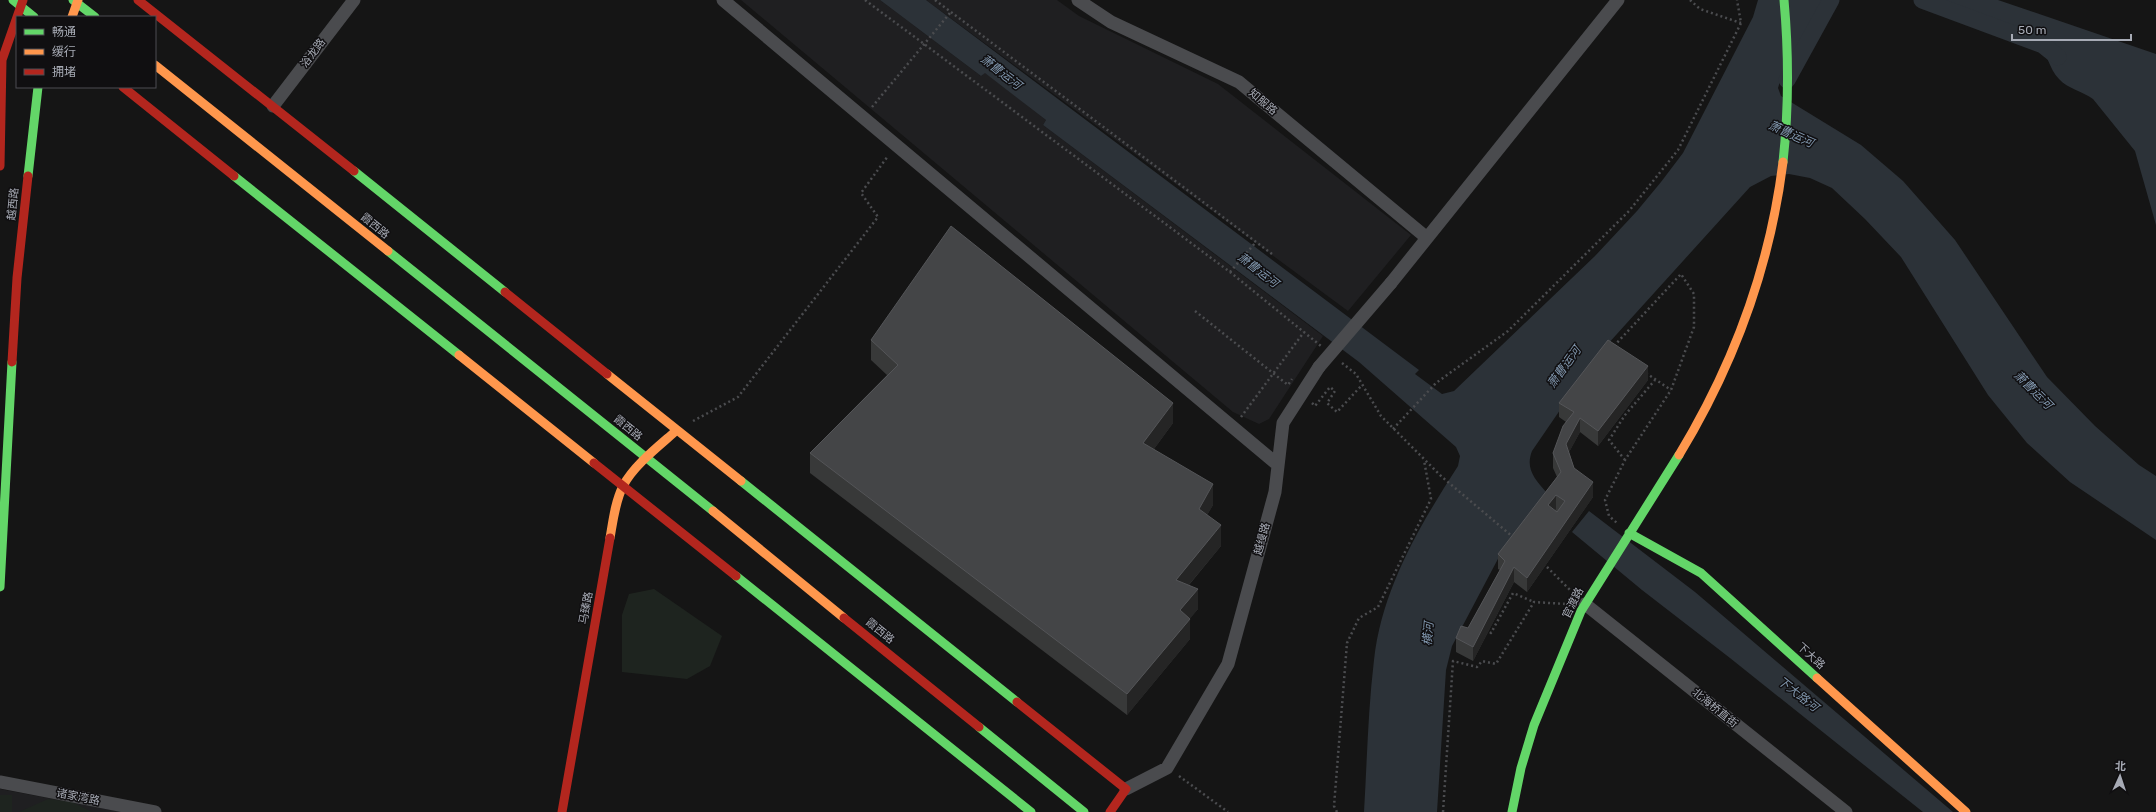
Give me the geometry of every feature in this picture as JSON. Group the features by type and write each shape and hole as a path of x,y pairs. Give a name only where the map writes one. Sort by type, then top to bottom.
{"main road":[{"path":"138,0 273,106 1126,789 1110,812"},
{"name":"官渡路","path":"1512,812 1517,781 1549,683 1585,604 1698,424 1731,356 1760,271 1780,195 1789,101 1784,0"},
{"path":"72,16 76,1 94,16"},
{"path":"0,166 2,60 19,2 33,16"},
{"name":"霞西路","path":"156,66 646,457 1084,812"},
{"name":"越西路","path":"0,587 18,278 38,88"},
{"path":"124,88 1031,812"},
{"name":"马臻路","path":"562,812 614,515 623,486 646,457 677,430"},
{"name":"下大路","path":"1629,533 1701,573 1966,812"}],"street":[{"name":"浴龙路","path":"273,106 354,0"},
{"path":"723,0 863,119 1278,464"},
{"name":"知服路","path":"1078,0 1111,22 1239,82 1427,238"},
{"name":"越缦路","path":"1167,768 1228,664 1274,492 1284,423 1319,367 1391,283 1618,0"},
{"name":"北海桥直街","path":"1585,604 1846,812"},
{"path":"1126,789 1167,768"},
{"name":"诸家湾路","path":"0,782 155,812"}],"path":[{"path":"865,0 1230,272 1327,351"},
{"path":"935,0 950,13 1272,254"},
{"path":"1690,0 1700,9 1741,23"},
{"path":"1393,429 1436,383 1508,331 1629,211 1678,150 1741,23 1737,0"},
{"path":"863,119 923,44 950,13"},
{"path":"677,430 738,396 878,217 861,193 896,146"},
{"path":"1230,272 1256,242"},
{"path":"1611,350 1681,274 1694,294 1694,327 1671,390 1626,460 1605,500 1608,516 1629,533"},
{"path":"1195,311 1288,385 1297,374 1309,382"},
{"path":"1233,427 1304,332"},
{"path":"1339,360 1356,374 1381,416 1393,429 1442,477 1518,542"},
{"path":"1642,371 1671,390"},
{"path":"1626,460 1609,440 1625,414 1655,380"},
{"path":"1302,394 1315,406 1330,387 1335,391 1327,403 1337,412 1362,385"},
{"path":"1337,812 1334,806 1347,643 1359,618 1378,607 1431,500 1424,460"},
{"path":"1547,567 1585,604"},
{"path":"1484,628 1491,633 1513,593 1534,602 1585,604"},
{"path":"1443,812 1453,661 1478,667 1482,661 1496,664 1534,602"},
{"path":"1481,634 1488,622"},
{"path":"1167,768 1228,812"}],"shaded area":[{"path":"741,0 880,0 981,76 985,72 1046,120 1043,125 1323,336 1269,419 1259,424 1233,412"},
{"path":"926,0 1057,0 1079,16 1218,84 1411,235 1348,311"},
{"path":"654,589 722,636 710,666 687,679 622,672 622,615 629,594"},
{"path":"0,789 122,812 0,812"},
{"path":"0,795 12,795 12,812 0,812"},
{"path":"48,799 72,802 92,812 19,812"}],"water":[{"path":"880,0 926,0 1419,370 1415,374 1442,394 1454,391 1595,256 1637,211 1661,182 1683,153 1753,17 1758,0 1826,0 1782,75 1778,88 1781,96 1861,145 1903,181 1955,240 2047,377 2095,426 2139,465 2156,476 2156,540 2070,482 2027,443 1988,395 1901,257 1865,219 1832,188 1810,178 1789,174 1771,176 1750,187 1597,356 1532,451 1530,457 1530,468 1535,478 1546,492 1500,555 1452,646 1446,670 1437,812 1364,812 1370,698 1378,633 1394,583 1405,558 1430,511 1458,466 1460,456 1456,447 1359,362 1043,125 1046,120 985,73 981,76"},
{"path":"1929,0 1998,0 2156,54 2156,225 2135,151 2093,99 2059,79 2038,42 2017,28 1987,16"},
{"name":"下大路河","path":"1589,511 1695,592 1953,812 1923,812 1642,590 1572,532"}],"building":[{"path":"951,226 1173,403 1143,443 1213,484 1199,509 1221,525 1176,580 1198,589 1180,610 1190,619 1127,694 810,453 898,365 871,340"},
{"path":"1608,340 1648,366 1598,431 1580,418 1566,444 1574,468 1593,482 1527,578 1514,567 1473,647 1456,638 1461,626 1468,628 1505,561 1498,554 1561,472 1553,453 1563,426 1574,412 1559,403","holes":["1556,495 1565,501 1557,512 1548,505"]}],"waterway":[{"path":"1787,80 1831,0"},
{"path":"1922,0 2043,45 2058,57"}],"traffic: fast":[{"path":"13,0 33,16"},
{"path":"73,0 94,16"},
{"path":"1783,162 1788,81 1784,0"},
{"path":"28,176 38,88"},
{"path":"354,171 505,292"},
{"path":"234,176 459,355"},
{"path":"388,251 713,511"},
{"path":"0,587 12,362"},
{"path":"1512,812 1521,768 1534,725 1581,611 1679,455"},
{"path":"741,481 1017,702"},
{"path":"1629,533 1701,573 1817,678"},
{"path":"736,576 1031,812"},
{"path":"979,727 1084,812"}],"traffic: slow":[{"path":"72,16 78,0"},
{"path":"156,66 388,251"},
{"path":"1679,455 1716,386 1732,351 1746,314 1759,277 1769,239 1783,162"},
{"path":"459,355 594,463"},
{"path":"607,374 741,481"},
{"path":"610,538 618,498 623,486 647,456 677,430"},
{"path":"713,511 844,618"},
{"path":"1817,678 1966,812"}],"traffic: jam":[{"path":"17,16 23,0"},
{"path":"138,0 354,171"},
{"path":"0,166 2,60 16,20"},
{"path":"124,88 234,176"},
{"path":"12,362 17,278 28,176"},
{"path":"505,292 607,374"},
{"path":"594,463 736,576"},
{"path":"562,812 610,538"},
{"path":"844,618 979,727"},
{"path":"1017,702 1126,789 1110,812"}],"water label":[{"name":"萧曹运河","path":"1001,72"},
{"name":"萧曹运河","path":"1791,134"},
{"name":"萧曹运河","path":"1258,270"},
{"name":"萧曹运河","path":"1564,367"},
{"name":"萧曹运河","path":"2033,390"},
{"name":"横河","path":"1428,634"}]}
